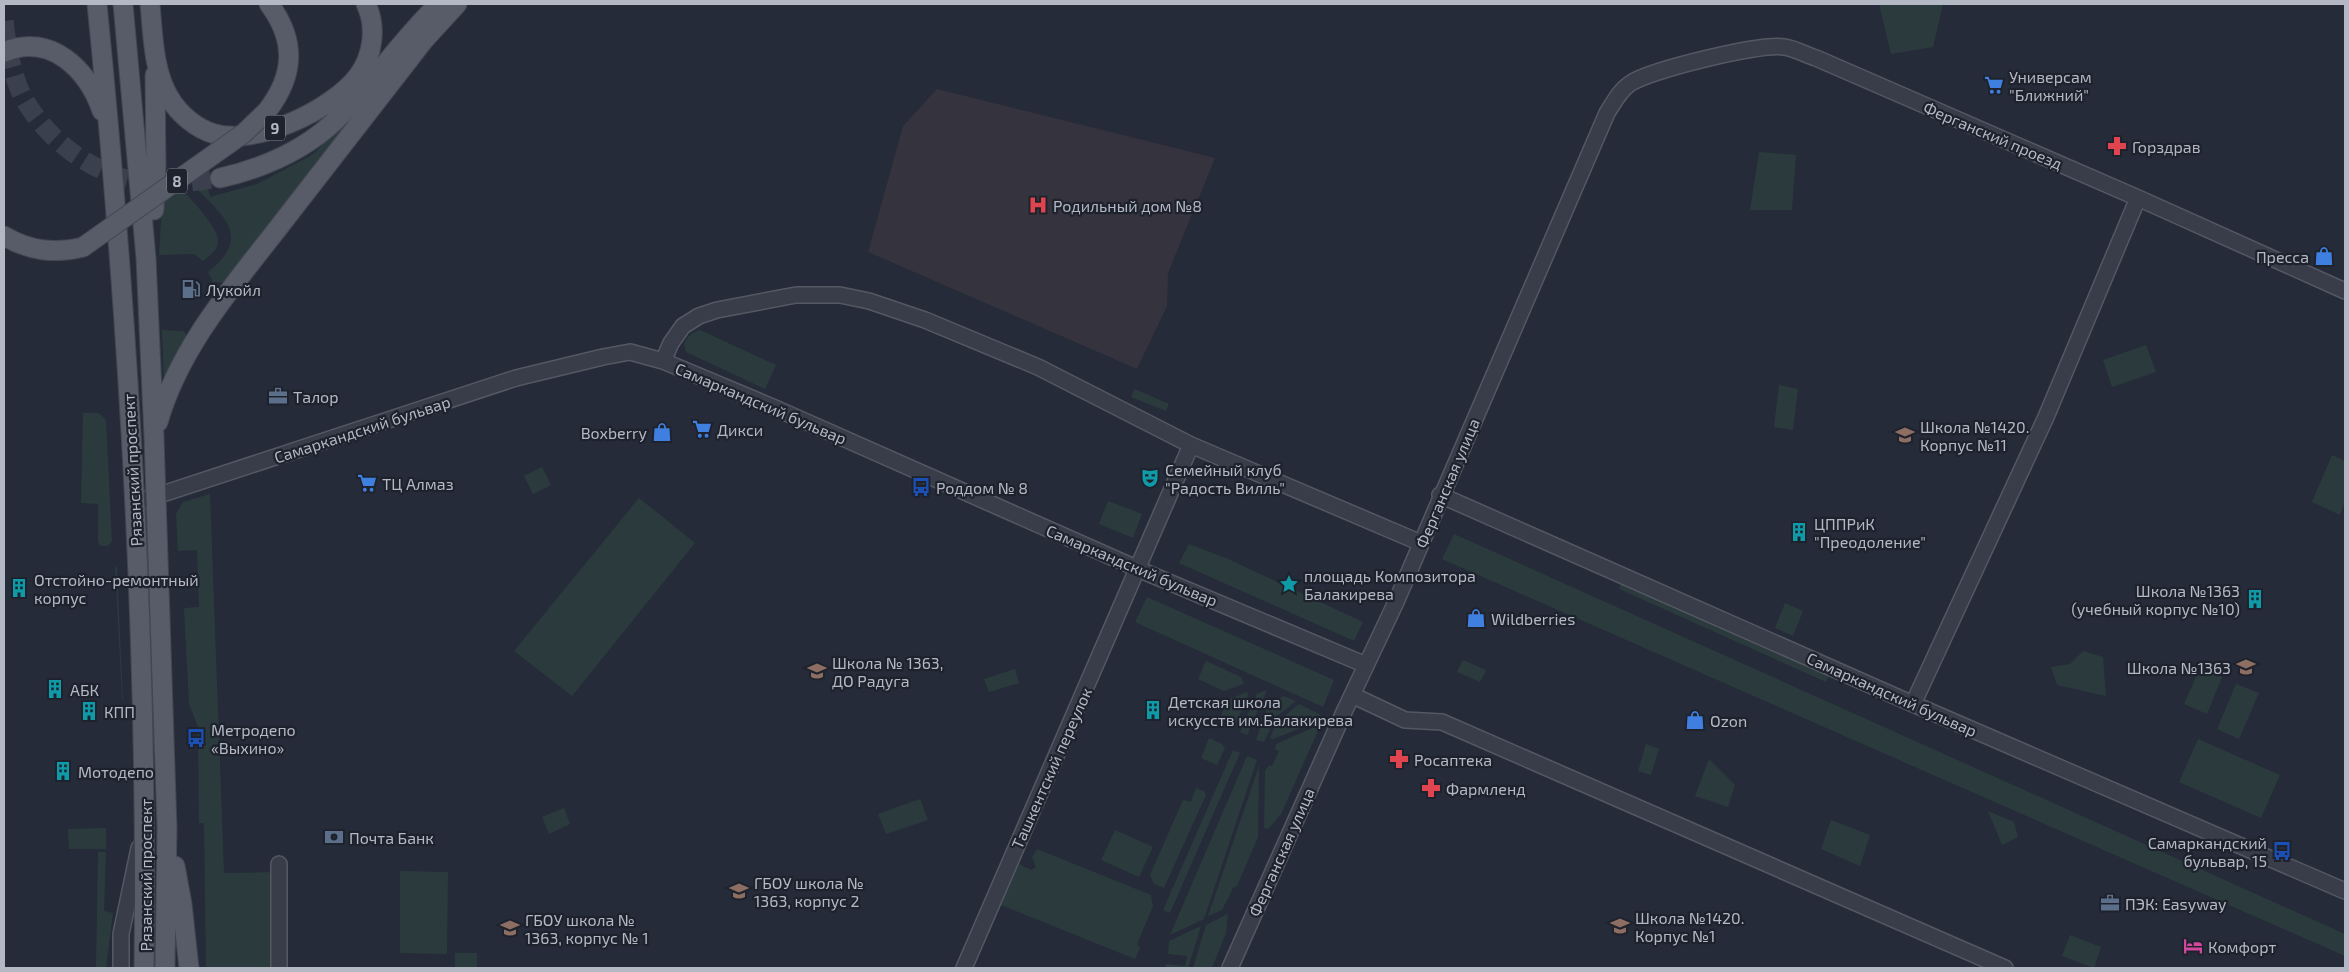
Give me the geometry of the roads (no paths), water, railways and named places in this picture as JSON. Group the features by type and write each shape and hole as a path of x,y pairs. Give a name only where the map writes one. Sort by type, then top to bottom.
{"main road":[{"name":"Рязанский проспект","path":"97,4 110,140 135,504 146,818 144,968"},
{"name":"Рязанский проспект","path":"123,4 146,258 154,438 167,828 165,968"},
{"path":"146,258 153,227 156,165 154,46 150,4"},
{"name":"8","path":"4,236 23,246 38,250 53,252 83,247 244,133 267,111 279,95 286,78 289,59 286,38 279,18 268,4"},
{"name":"9","path":"154,46 162,84 180,113 191,122 215,134 244,136 271,130 300,118 330,101 350,85 364,66 372,43 371,19 366,4"},
{"path":"220,178 255,170 282,158 309,142 337,119 412,29 439,4"},
{"path":"154,438 166,396 178,370 221,302 424,40 456,4"},
{"path":"4,52 20,47 43,48 64,56 74,63 88,81 102,109 110,140"},
{"path":"167,828 182,904 189,968"}],"street":[{"name":"Ферганский проезд","path":"1630,83 1648,75 1753,48 1784,47 1816,58 2138,198 2345,291"},
{"name":"Ферганская улица","path":"1230,968 1421,544 1440,495 1580,180 1607,113 1617,96 1630,83"},
{"path":"1914,704 2046,417 2138,198"},
{"path":"663,360 671,343 683,326 699,316 735,306 796,295 840,295 869,301 896,309 1038,367 1191,445 1421,544"},
{"name":"Самаркандский бульвар","path":"135,504 516,378 630,352 663,360 1366,666"},
{"name":"Ташкентский переулок","path":"964,968 1191,445"},
{"name":"Самаркандский бульвар","path":"1440,495 2345,891"},
{"path":"1352,695 1406,720 1442,722 2005,968"},
{"path":"121,968 121,934 146,818"},
{"path":"279,864 279,968"}],"tunnel":[{"path":"4,21 12,68 22,95 46,129 79,157 97,168 138,182 167,184 220,178"}],"place":[{"name":"Универсам \"Ближний\"","path":"1994,85"},
{"name":"Горздрав","path":"2117,146"},
{"name":"Родильный дом №8","path":"1038,205"},
{"name":"Пресса","path":"2324,256"},
{"name":"Лукойл","path":"191,289"},
{"name":"Талор","path":"278,396"},
{"name":"Дикси","path":"702,429"},
{"name":"Boxberry","path":"662,432"},
{"name":"Школа №1420. Корпус №11","path":"1905,435"},
{"name":"Семейный клуб \"Радость Вилль\"","path":"1150,478"},
{"name":"ТЦ Алмаз","path":"367,483"},
{"name":"Роддом № 8","path":"921,487"},
{"name":"ЦППРиК \"Преодоление\"","path":"1799,532"},
{"name":"площадь Композитора Балакирева","path":"1289,584"},
{"name":"Отстойно-ремонтный корпус","path":"19,588"},
{"name":"Школа №1363 (учебный корпус №10)","path":"2255,599"},
{"name":"Wildberries","path":"1476,618"},
{"name":"Школа №1363","path":"2246,667"},
{"name":"Школа № 1363, ДО Радуга","path":"817,671"},
{"name":"АБК","path":"55,689"},
{"name":"Детская школа искусств им.Балакирева","path":"1153,710"},
{"name":"КПП","path":"89,711"},
{"name":"Ozon","path":"1695,720"},
{"name":"Метродепо «Выхино»","path":"196,738"},
{"name":"Росаптека","path":"1399,759"},
{"name":"Мотодепо","path":"63,771"},
{"name":"Фармленд","path":"1431,788"},
{"name":"Почта Банк","path":"334,837"},
{"name":"Самаркандский бульвар, 15","path":"2282,851"},
{"name":"ГБОУ школа № 1363, корпус 2","path":"739,891"},
{"name":"ПЭК: Easyway","path":"2110,903"},
{"name":"Школа №1420. Корпус №1","path":"1620,926"},
{"name":"ГБОУ школа № 1363, корпус № 1","path":"510,928"},
{"name":"Комфорт","path":"2193,946"}]}
